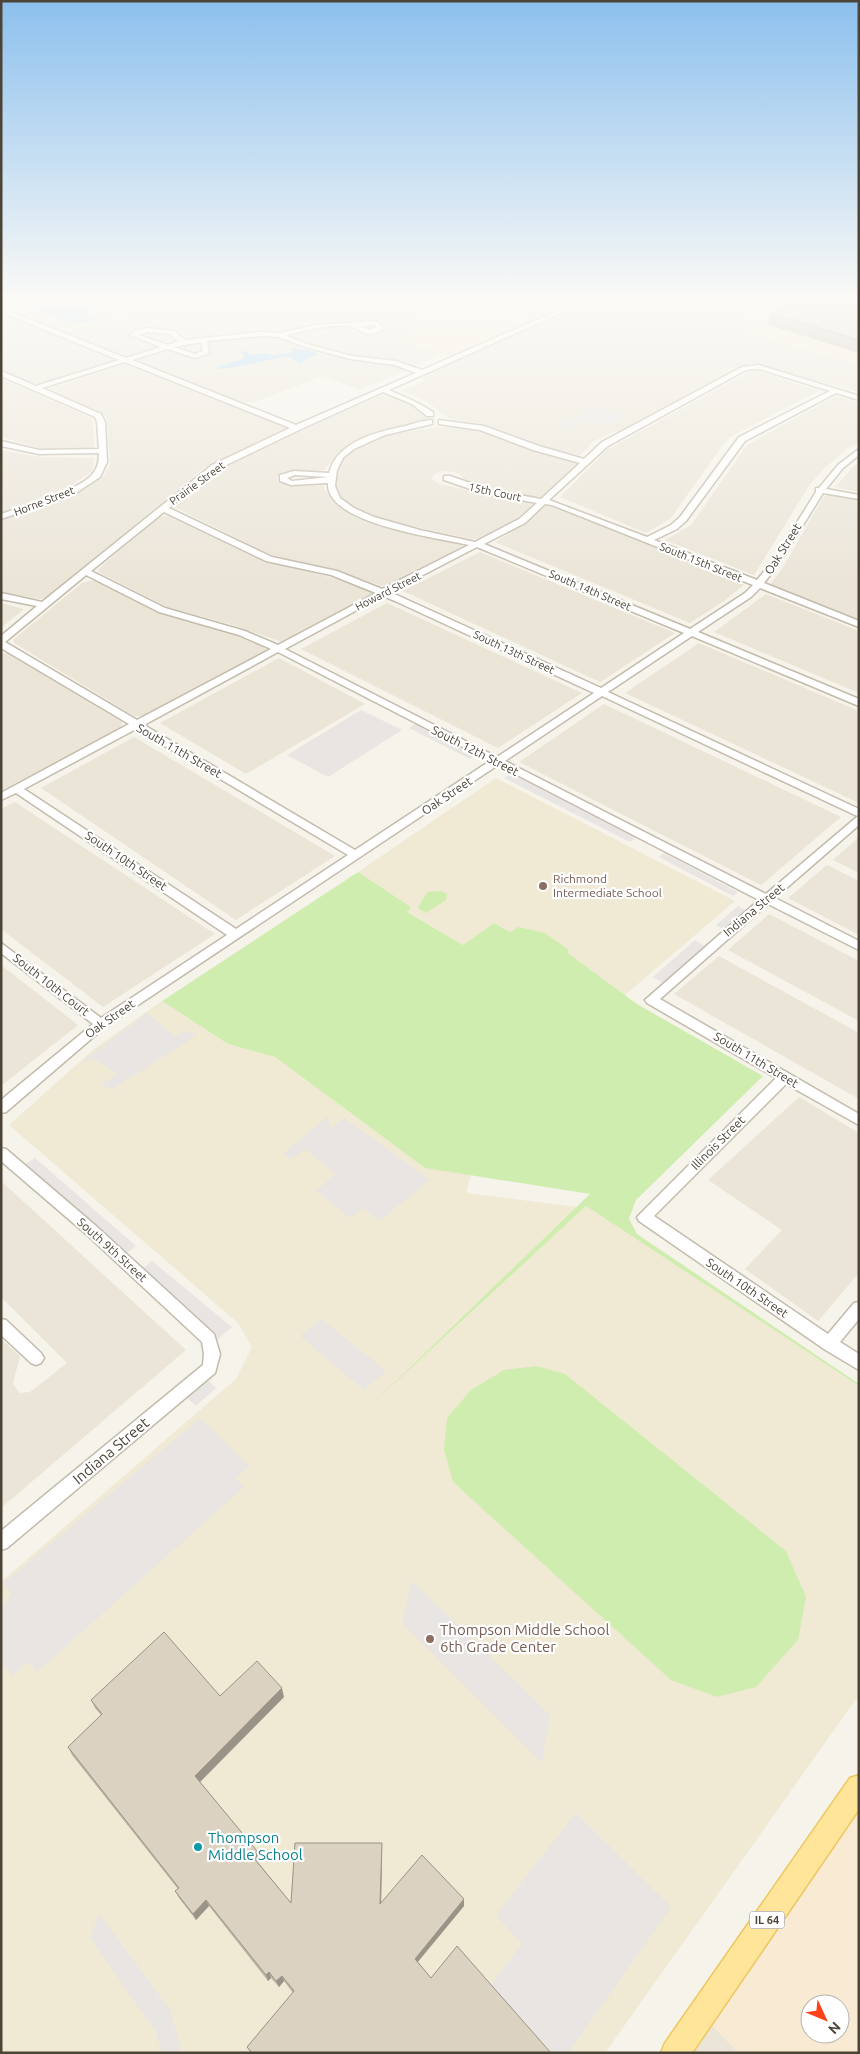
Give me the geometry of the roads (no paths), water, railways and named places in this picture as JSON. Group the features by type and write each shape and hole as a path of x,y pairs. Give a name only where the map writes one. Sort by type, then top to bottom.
{"main road":[{"name":"IL 64","path":"675,2053 856,1796"}],"street":[{"name":"Horne Street","path":"1,517 83,486 97,475 101,469 103,462 102,422 98,416 53,396"},
{"path":"216,396 296,428"},
{"name":"Prairie Street","path":"1,643 43,605 215,467 296,428 370,396"},
{"path":"396,396 414,404 434,422"},
{"name":"Howard Street","path":"1,797 382,593 522,521 605,444 692,396"},
{"path":"647,540 674,526 683,519 742,439 826,396"},
{"path":"332,478 340,456 356,444 374,436 434,422 462,425 489,431 536,448 585,462"},
{"path":"1,444 50,453 103,452"},
{"name":"Oak Street","path":"1,1108 101,1024 739,602 759,585 782,555 819,490 837,468 859,451"},
{"path":"294,473 332,478 291,482 283,479 283,477 294,473"},
{"name":"South 14th Street","path":"332,478 330,488 334,496 343,506 358,515 383,523 479,544 859,703"},
{"name":"15th Court","path":"447,478 462,485 544,502"},
{"path":"819,490 859,496"},
{"name":"South 15th Street","path":"544,502 554,503 859,624"},
{"name":"South 13th Street","path":"163,508 269,558 334,573 382,593 603,692 859,813"},
{"name":"South 12th Street","path":"85,571 162,610 242,633 279,649 859,946"},
{"path":"1,596 43,605"},
{"name":"South 11th Street","path":"1,643 136,726 357,856"},
{"name":"South 10th Street","path":"17,789 235,934"},
{"name":"Indiana Street","path":"653,1001 651,1000 859,819"},
{"name":"South 10th Court","path":"1,947 101,1024"},
{"name":"South 11th Street","path":"653,1001 859,1120"},
{"name":"Illinois Street","path":"652,1210 785,1077"},
{"name":"South 9th Street","path":"1,1154 91,1230 208,1339 212,1354"},
{"name":"South 10th Street","path":"652,1210 644,1218 859,1363"},
{"path":"829,1344 859,1308"},
{"path":"1,1325 36,1358"},
{"name":"Indiana Street","path":"1,1542 210,1368 212,1354"}],"place":[{"name":"Richmond Intermediate School","path":"543,886"},
{"name":"Thompson Middle School 6th Grade Center","path":"430,1639"},
{"name":"Thompson Middle School","path":"198,1847"}]}
